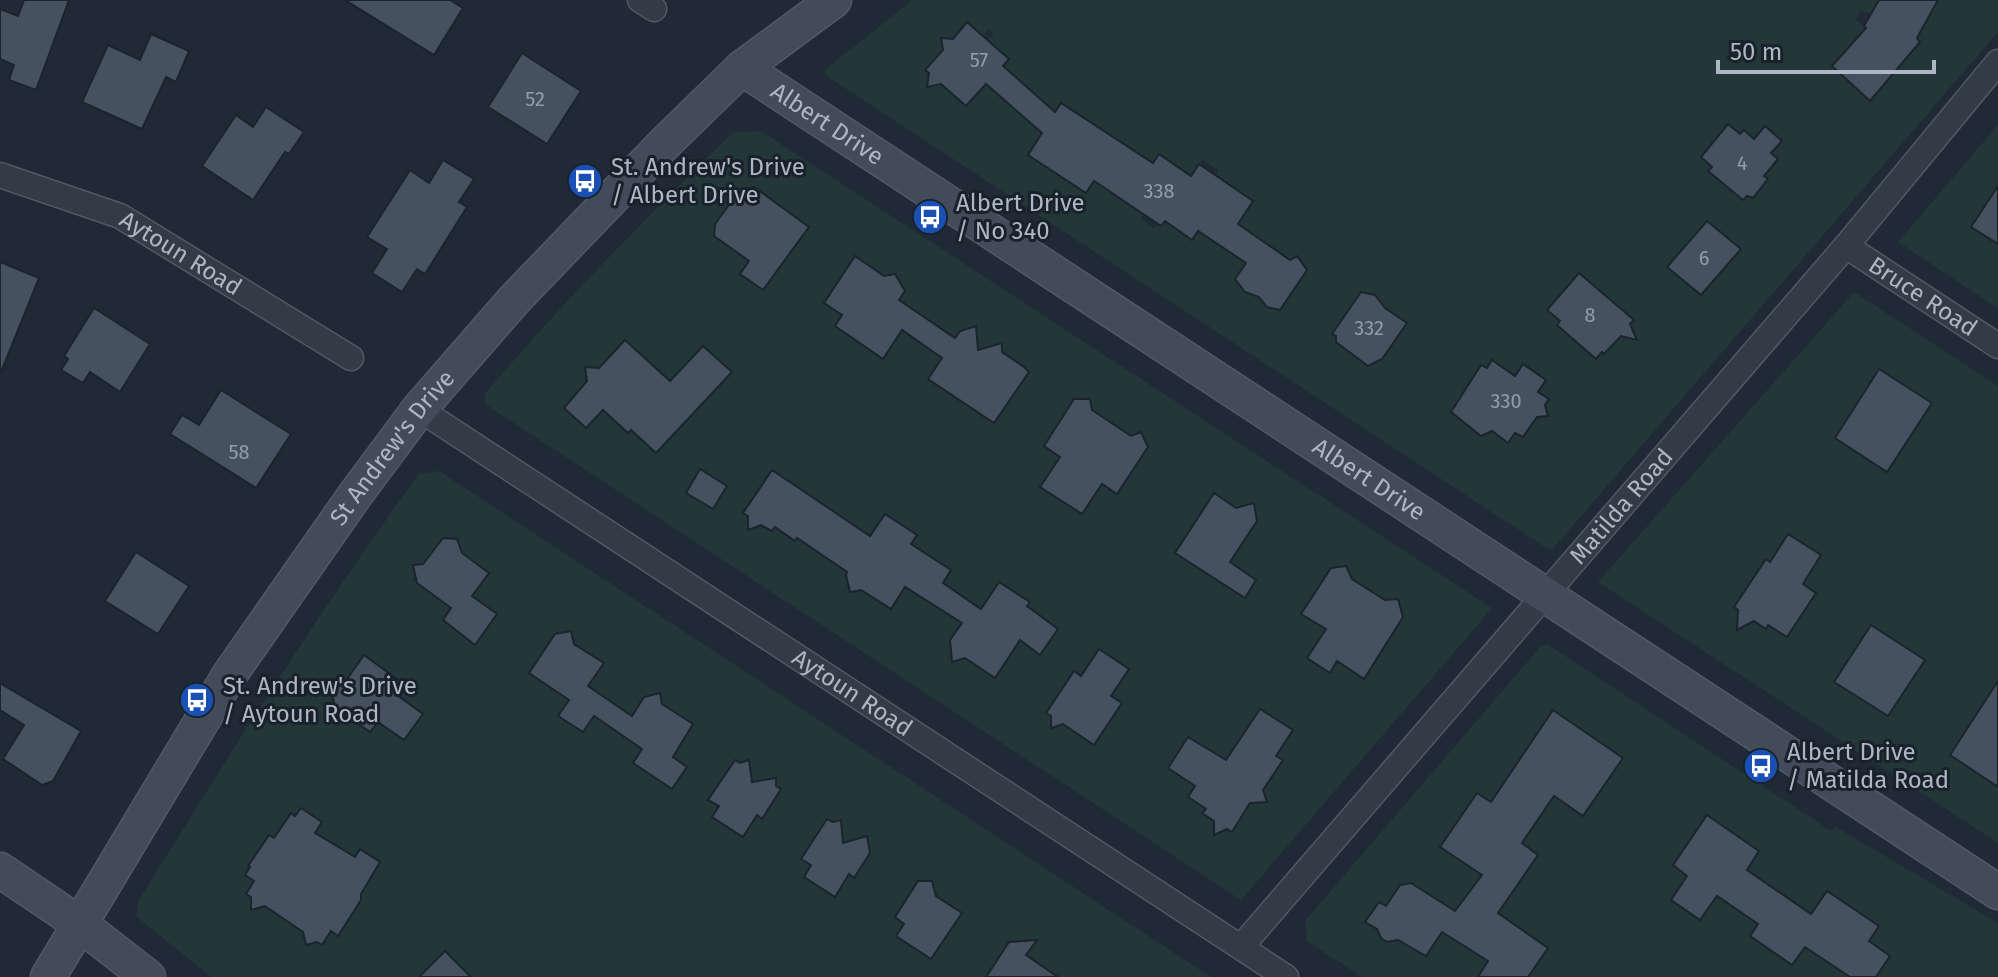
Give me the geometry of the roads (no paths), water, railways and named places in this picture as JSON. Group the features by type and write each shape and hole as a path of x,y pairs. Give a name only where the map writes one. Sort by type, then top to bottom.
{"street":[{"name":"St Andrew's Drive","path":"48,977 230,674 419,409 566,244 742,68 834,0"},
{"name":"Matilda Road","path":"1241,947 1846,246 1998,62"},
{"name":"Albert Drive","path":"742,68 1998,892"},
{"name":"Aytoun Road","path":"0,175 120,216 351,358"},
{"name":"Bruce Road","path":"1846,246 1998,346"},
{"name":"Aytoun Road","path":"419,409 1286,977"},
{"path":"0,870 80,924 148,977"}],"place":[{"name":"St. Andrew's Drive / Albert Drive","path":"585,181"},
{"name":"Albert Drive / No 340","path":"930,217"},
{"name":"St. Andrew's Drive / Aytoun Road","path":"197,700"},
{"name":"Albert Drive / Matilda Road","path":"1761,766"}]}
